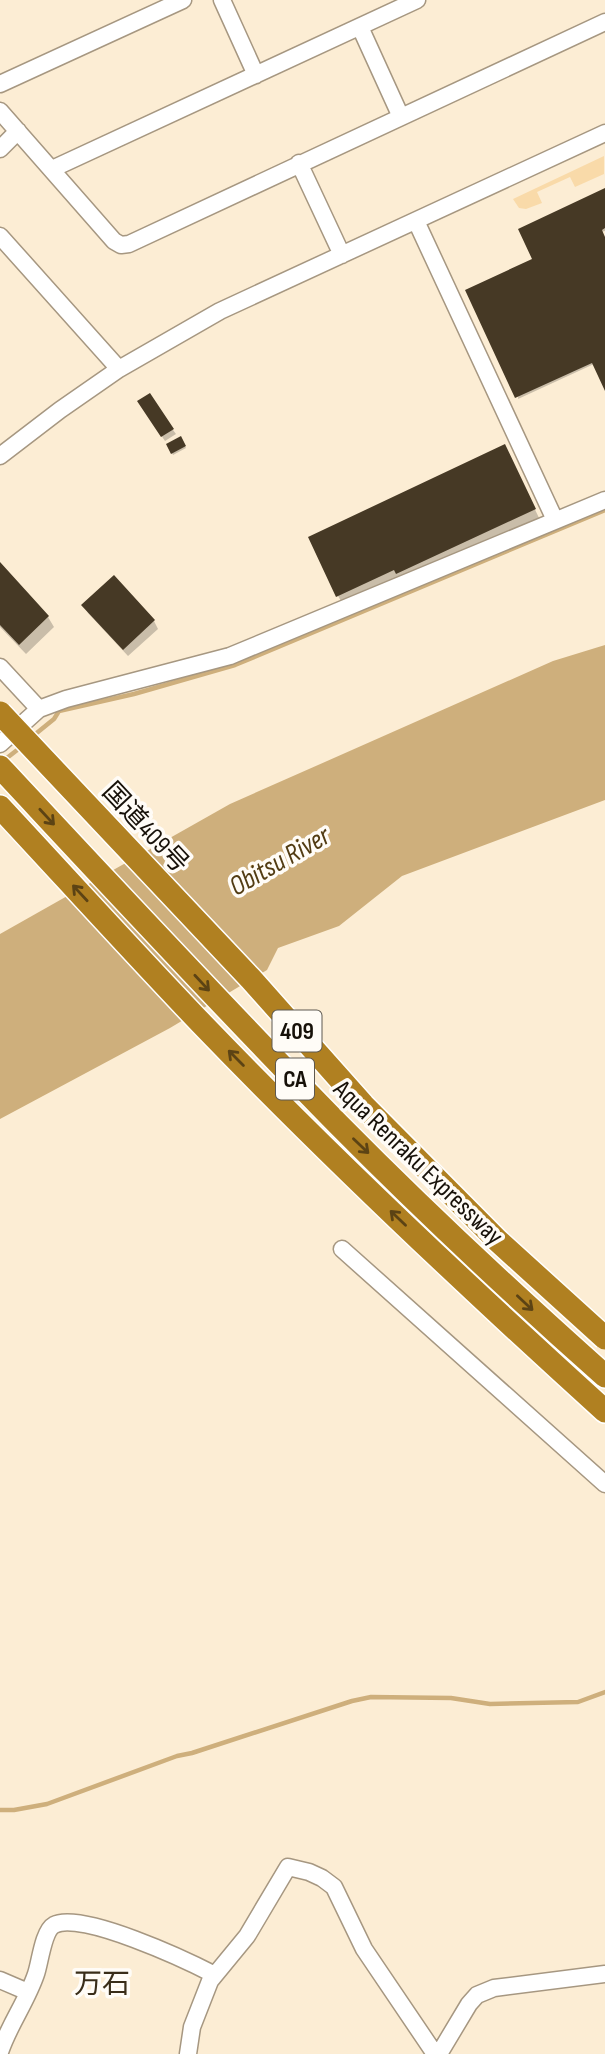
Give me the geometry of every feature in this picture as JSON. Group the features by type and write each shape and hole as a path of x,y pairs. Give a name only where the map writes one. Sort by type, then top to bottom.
{"highway":[{"name":"国道409号","path":"0,713 251,979 363,1105 498,1241 605,1338"},
{"name":"Aqua Renraku Expressway","path":"0,767 213,995 341,1127 471,1253 605,1376"},
{"name":"Aqua Renraku Expressway","path":"0,807 201,1023 311,1134 446,1266 605,1411"}],"street":[{"path":"0,84 183,0"},
{"path":"222,0 256,75"},
{"path":"52,169 417,0"},
{"path":"0,111 114,241 129,244 605,22"},
{"path":"360,27 401,117"},
{"path":"0,149 18,131"},
{"path":"0,456 118,369 220,311 605,133"},
{"path":"299,163 342,255"},
{"path":"416,221 555,520"},
{"path":"0,236 118,369"},
{"path":"0,744 38,709 66,699 230,656 605,500"},
{"path":"0,667 38,709"},
{"path":"342,1249 605,1484"},
{"path":"188,2054 192,2027 206,1988 247,1937 288,1867 309,1872 334,1887 364,1949 437,2054 477,1995 494,1988 605,1974"},
{"path":"0,2052 36,1975 51,1927 57,1924 69,1922 86,1925 128,1937 215,1975"},
{"path":"0,1980 28,1992"}],"shaded area":[{"path":"604,156 604,174 575,187 570,177 537,192 542,203 526,209 519,208 513,199"}],"water":[{"name":"Obitsu River","path":"605,645 605,800 402,876 339,926 278,948 267,970 170,1028 0,1119 0,934 230,804 553,661"}],"building":[{"path":"605,188 605,228 602,230 605,237 605,391 592,363 515,398 465,290 532,259 518,229"},
{"path":"150,393 174,429 161,437 137,401"},
{"path":"181,436 186,446 171,454 166,444"},
{"path":"505,444 536,509 396,574 394,570 336,597 308,537"},
{"path":"0,562 49,616 19,645 0,625"},
{"path":"114,575 155,620 123,650 81,605"}],"waterway":[{"path":"33,736 54,719 59,711 134,694 235,665 605,510"},
{"path":"3,761 21,747"},
{"path":"0,1810 47,1804 177,1756 371,1697 451,1698 490,1704 578,1702 605,1692"}],"district":[{"name":"万石","path":"102,1983"}]}
